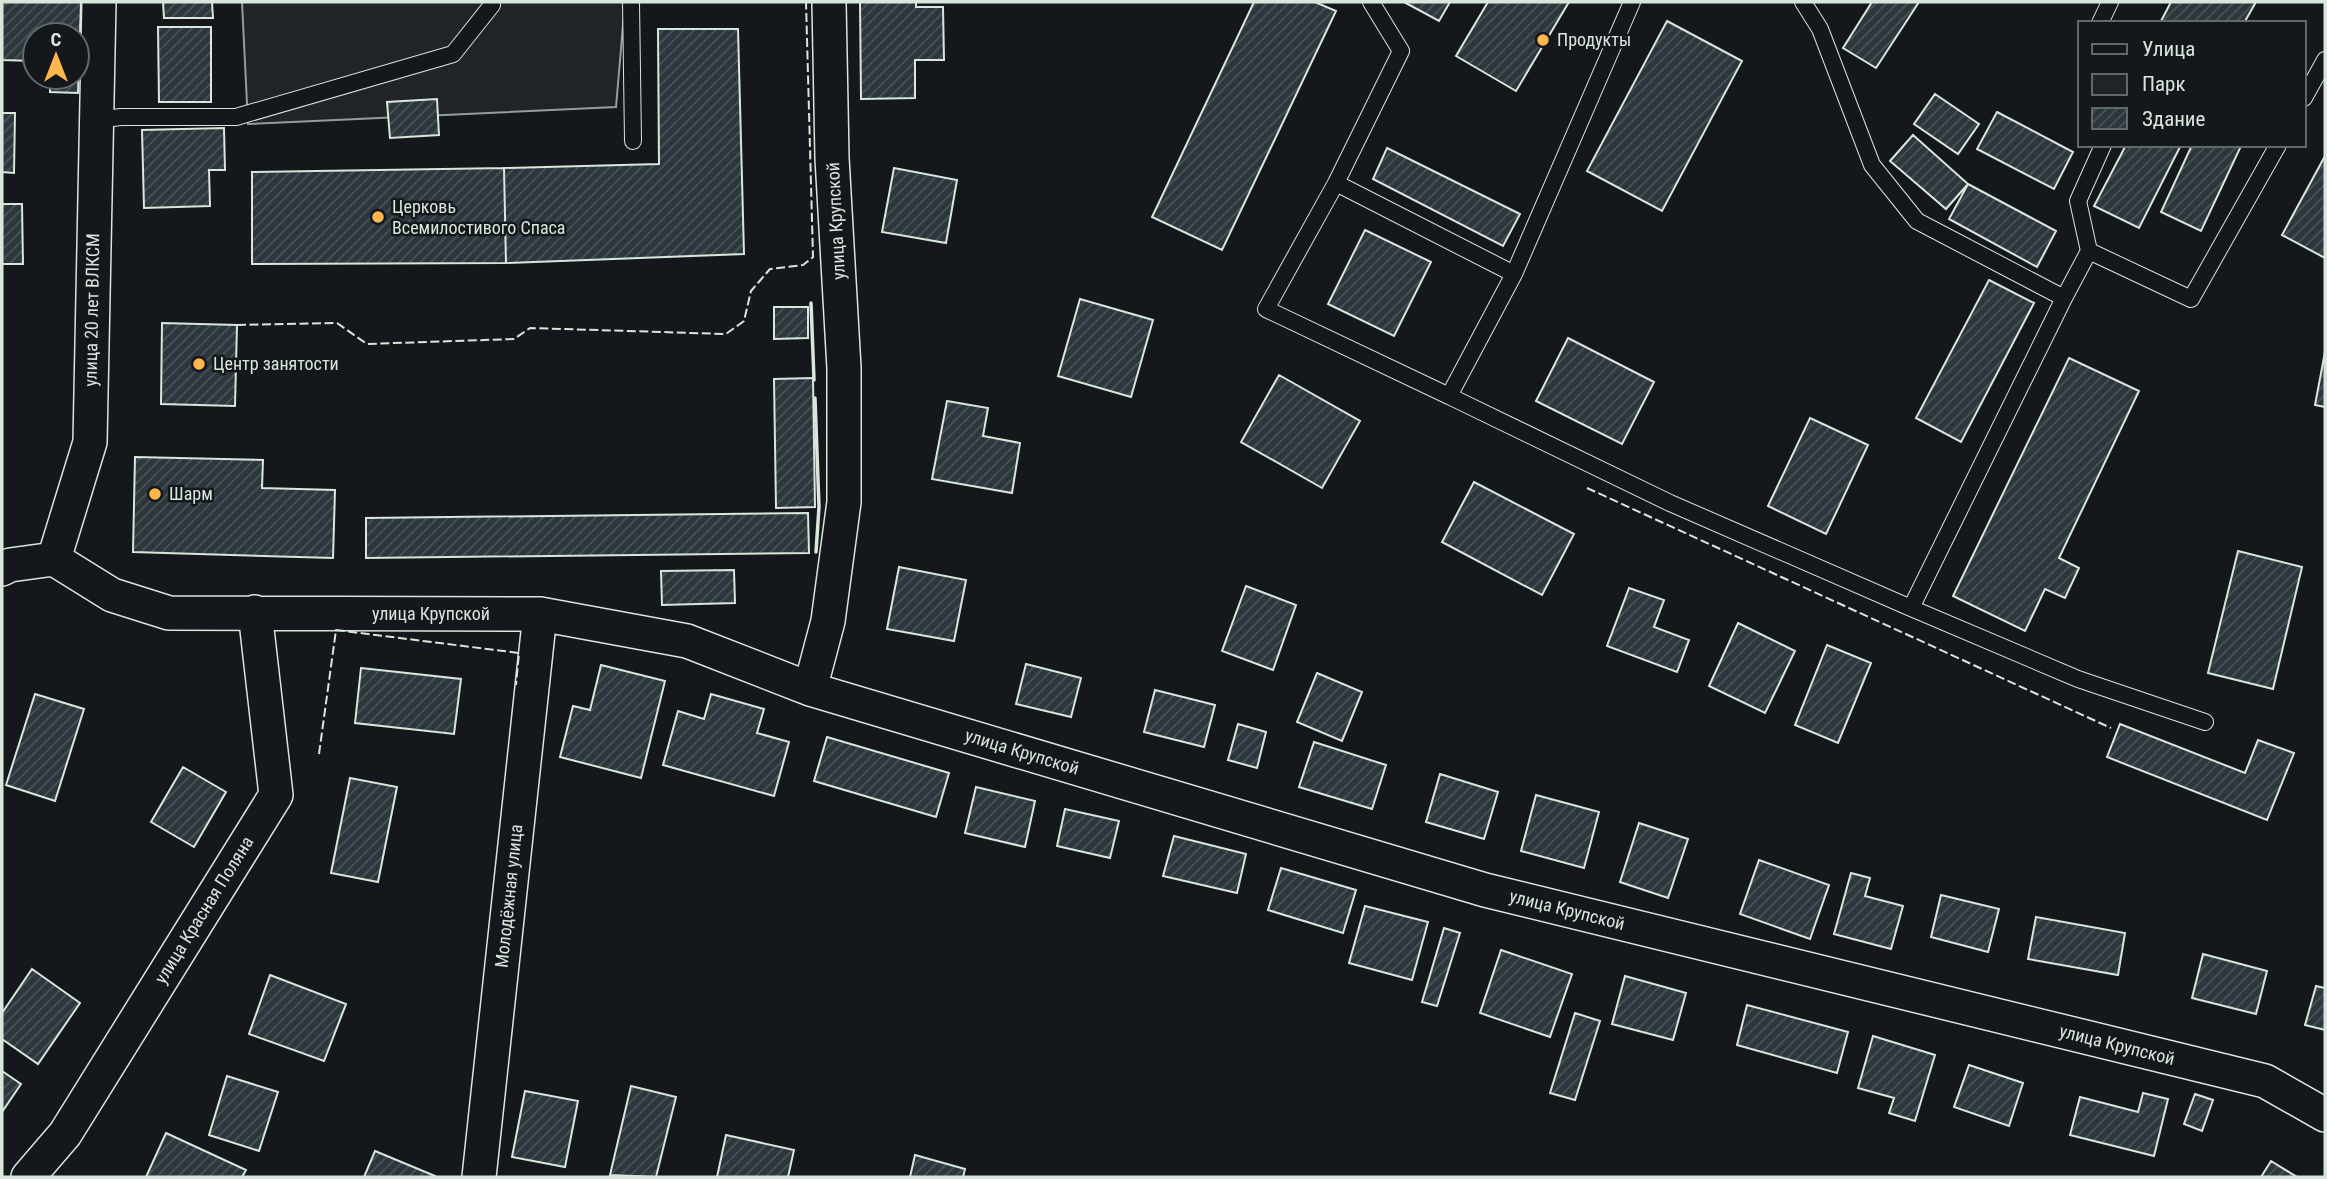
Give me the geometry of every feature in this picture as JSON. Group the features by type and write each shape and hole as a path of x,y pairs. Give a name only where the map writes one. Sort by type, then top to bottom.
{"street":[{"name":"улица 20 лет ВЛКСМ","path":"54,559 90,442 99,2"},
{"name":"улица Крупской","path":"810,689 828,621 844,502 844,368 832,158 829,2"},
{"name":"улица Крупской","path":"54,559 112,595 169,613 540,614 687,641 810,689 1485,890 2264,1081 2325,1115"},
{"path":"2,569 9,565 54,559"},
{"name":"улица Красная Поляна","path":"28,1177 65,1134 276,795 255,612"},
{"name":"Молодёжная улица","path":"479,1177 540,614"}],"lane":[{"path":"631,2 633,141"},
{"path":"1371,2 1401,51 1336,183 1266,309 1670,503 2078,680 2205,722"},
{"path":"1448,396 1514,274 1632,2"},
{"path":"1803,2 1820,29 1872,165 1917,221 2064,298"},
{"path":"2101,21 2110,2"},
{"path":"96,120 121,117 236,117 453,54 492,5"},
{"path":"2306,94 2325,60"},
{"path":"1911,608 2089,251 2078,201 2102,147"},
{"path":"2089,251 2191,299 2277,147"},
{"path":"1336,183 1514,274"}],"green space":[{"path":"242,2 625,2 616,107 248,124"}],"building":[{"path":"2,2 81,2 80,21 21,21 21,61 2,60"},
{"path":"163,2 212,2 213,18 164,18"},
{"path":"860,2 916,2 916,7 943,7 944,60 915,60 915,98 861,99"},
{"path":"1254,2 1315,2 1336,11 1222,250 1152,217"},
{"path":"1404,2 1450,2 1439,21"},
{"path":"1488,2 1569,2 1516,91 1456,56"},
{"path":"1872,2 1919,2 1876,68 1843,48"},
{"path":"2171,2 2256,2 2245,21 2161,21"},
{"path":"1667,21 1742,61 1662,211 1587,171"},
{"path":"158,27 211,27 211,102 159,102"},
{"path":"658,29 738,29 744,254 506,263 504,168 659,164"},
{"path":"50,91 78,91 78,93"},
{"path":"1935,94 1979,124 1958,154 1914,124"},
{"path":"437,99 439,135 390,138 387,102"},
{"path":"1997,112 2073,152 2054,189 1977,149"},
{"path":"2,113 15,113 14,173 2,172"},
{"path":"224,128 225,170 209,170 210,206 144,208 142,130"},
{"path":"1913,135 1968,184 1946,209 1890,161"},
{"path":"2125,147 2180,147 2139,228 2094,206"},
{"path":"2191,147 2241,147 2201,231 2161,212"},
{"path":"1387,148 1520,214 1503,246 1373,179"},
{"path":"2325,156 2325,258 2282,235"},
{"name":"Церковь Всемилостивого Спаса","path":"504,168 506,263 252,264 252,172"},
{"path":"894,168 957,180 946,243 882,232"},
{"path":"1968,184 2056,231 2037,267 1949,219"},
{"path":"2,204 22,204 23,264 2,264"},
{"path":"1365,230 1431,262 1394,336 1328,304"},
{"path":"1989,280 2034,303 1961,442 1916,418"},
{"path":"1080,299 1153,320 1131,397 1058,376"},
{"path":"774,307 808,307 808,338 774,339"},
{"name":"Центр занятости","path":"162,323 237,325 235,406 161,404"},
{"path":"1568,338 1654,382 1622,444 1536,401"},
{"path":"2325,352 2325,407 2315,405"},
{"path":"2069,358 2139,391 2059,558 2079,568 2065,598 2045,589 2025,631 1953,596"},
{"path":"1279,375 1360,421 1322,488 1241,442"},
{"path":"813,378 815,507 776,508 774,379"},
{"path":"947,401 988,408 983,436 1020,443 1012,493 932,479"},
{"path":"1810,418 1868,445 1826,534 1768,506"},
{"path":"135,457 263,460 262,488 335,490 333,558 133,552"},
{"path":"1474,482 1574,534 1542,595 1442,542"},
{"path":"808,513 809,553 366,558 366,518"},
{"path":"2238,551 2302,567 2273,689 2208,673"},
{"path":"899,567 966,580 954,641 887,629"},
{"path":"734,570 735,603 662,605 661,571"},
{"path":"1246,586 1296,605 1273,670 1222,651"},
{"path":"1629,588 1664,600 1654,627 1689,640 1677,672 1607,646"},
{"path":"1738,623 1795,651 1765,713 1709,686"},
{"path":"1827,645 1871,663 1838,743 1795,725"},
{"path":"1026,664 1081,678 1071,717 1016,704"},
{"path":"601,665 665,681 641,778 560,757 573,706 590,710"},
{"path":"361,668 461,679 454,734 355,723"},
{"path":"1317,673 1362,692 1342,741 1297,722"},
{"path":"1155,690 1215,705 1204,747 1144,732"},
{"path":"35,694 84,709 55,801 6,785"},
{"path":"711,694 764,709 757,733 789,742 774,796 663,765 678,711 704,719"},
{"path":"1238,724 1266,732 1257,768 1228,760"},
{"path":"2120,724 2245,773 2258,740 2294,753 2267,820 2107,757"},
{"path":"827,737 949,773 936,817 814,781"},
{"path":"1314,742 1386,765 1372,809 1299,787"},
{"path":"183,767 226,792 194,847 151,822"},
{"path":"1440,774 1498,792 1484,839 1426,822"},
{"path":"350,778 397,787 378,882 331,873"},
{"path":"976,787 1035,801 1025,847 965,833"},
{"path":"1536,795 1599,812 1584,868 1521,851"},
{"path":"1065,809 1119,821 1110,858 1057,846"},
{"path":"1639,823 1688,839 1668,898 1620,882"},
{"path":"1174,836 1246,854 1237,893 1163,876"},
{"path":"1759,860 1829,885 1810,939 1740,914"},
{"path":"1281,868 1356,890 1343,933 1268,910"},
{"path":"1851,873 1870,878 1865,896 1903,906 1891,949 1834,934"},
{"path":"1941,895 1999,909 1988,952 1931,937"},
{"path":"1365,906 1428,922 1412,980 1349,963"},
{"path":"2036,917 2125,933 2118,975 2028,959"},
{"path":"1444,928 1460,933 1437,1006 1422,1002"},
{"path":"1501,950 1572,974 1550,1037 1480,1013"},
{"path":"2203,954 2267,971 2256,1014 2192,998"},
{"path":"32,969 80,1003 38,1064 2,1039 2,1013"},
{"path":"270,975 346,1004 324,1061 249,1034"},
{"path":"1625,976 1686,993 1673,1040 1612,1024"},
{"path":"2316,986 2325,988 2325,1030 2305,1025"},
{"path":"1747,1005 1848,1032 1837,1073 1737,1045"},
{"path":"1575,1013 1600,1021 1575,1100 1550,1093"},
{"path":"1873,1036 1935,1055 1915,1121 1889,1113 1894,1098 1858,1088"},
{"path":"1969,1065 2023,1083 2009,1126 1954,1107"},
{"path":"2,1071 21,1084 2,1112"},
{"path":"227,1076 278,1092 259,1151 209,1135"},
{"path":"631,1086 676,1097 656,1177 610,1175"},
{"path":"525,1091 578,1101 565,1167 512,1157"},
{"path":"2143,1093 2168,1099 2154,1156 2070,1135 2080,1097 2138,1112"},
{"path":"2195,1094 2213,1100 2202,1131 2184,1124"},
{"path":"166,1133 246,1170 242,1177 146,1177"},
{"path":"726,1135 794,1150 788,1177 717,1177"},
{"path":"375,1151 435,1176 435,1177 364,1177"},
{"path":"915,1155 965,1169 963,1177 910,1177"},
{"path":"2271,1161 2297,1177 2261,1177"}],"fence":[{"path":"237,325 337,323 367,344 514,339 530,328 726,334 744,321 751,291 770,269 803,265 813,257 806,2"},
{"path":"1587,488 2111,728"},
{"path":"319,754 336,630 519,653 516,685"}],"wall":[{"path":"811,303 814,380"},
{"path":"815,398 819,507 816,552"}],"place":[{"name":"Продукты","path":"1543,40"},
{"name":"Церковь Всемилостивого Спаса","path":"378,217"},
{"name":"Центр занятости","path":"199,364"},
{"name":"Шарм","path":"155,494"}]}
